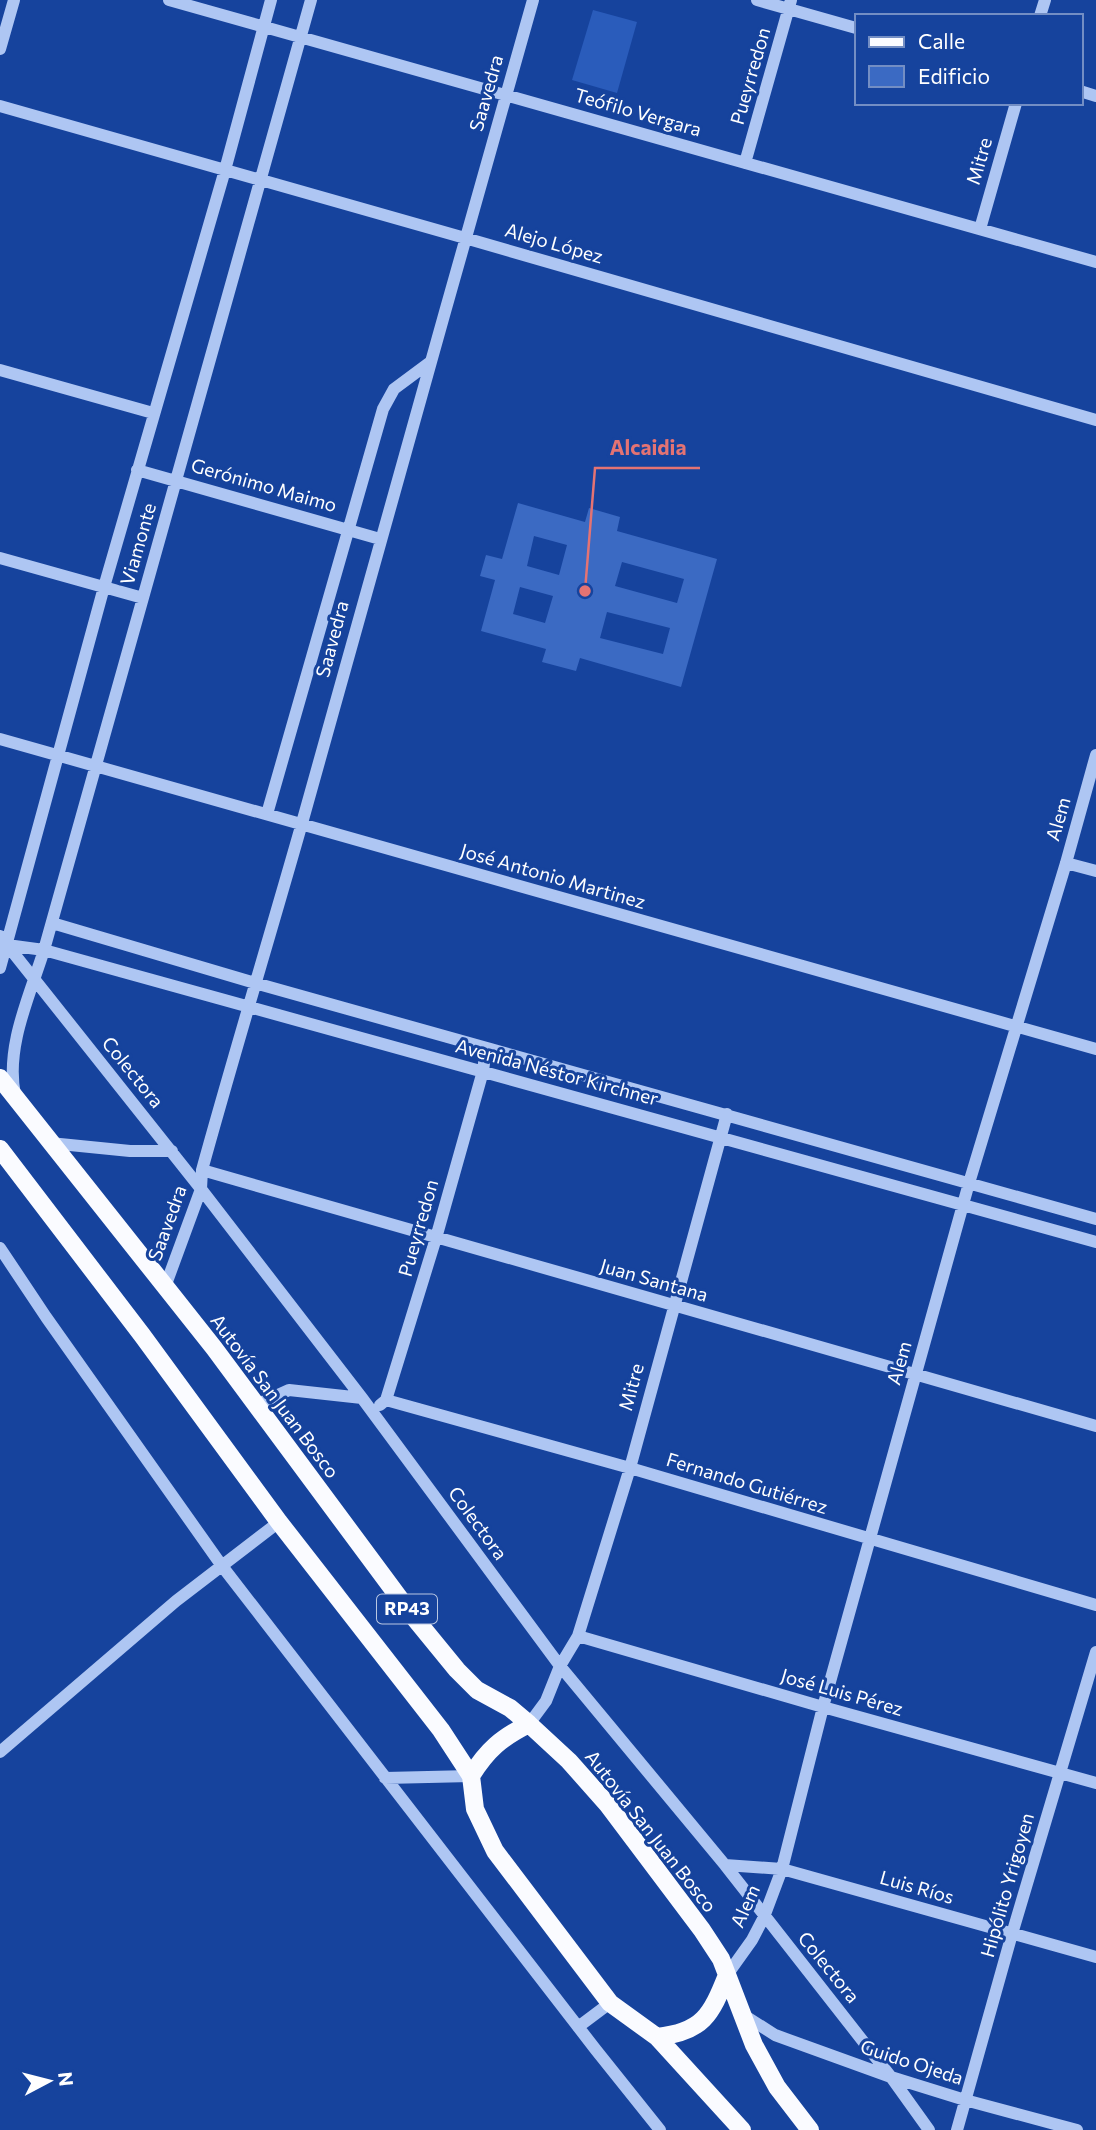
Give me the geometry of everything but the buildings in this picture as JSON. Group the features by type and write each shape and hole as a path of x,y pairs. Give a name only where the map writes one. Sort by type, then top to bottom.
{"main road":[{"name":"Autovía San Juan Bosco","path":"0,1078 165,1287 412,1615 457,1670 477,1690 510,1708 529,1724 569,1761 608,1805 702,1930 720,1959 754,2045 777,2087 810,2130"},
{"name":"RP43","path":"0,1149 142,1335 279,1522 441,1730 471,1776 475,1809 495,1851 610,2003 657,2037 742,2130"},
{"path":"471,1776 483,1757 504,1736 529,1724"},
{"path":"657,2037 676,2035 704,2021 713,2010 727,1975"}],"street":[{"path":"0,49 14,0"},
{"name":"Teófilo Vergara","path":"169,0 1096,262"},
{"name":"Viamonte","path":"0,968 3,940 225,170 271,0"},
{"name":"Viamonte","path":"16,1098 11,1075 12,1061 311,0"},
{"name":"Saavedra","path":"165,1287 201,1189 202,1170 247,1007 533,0"},
{"path":"757,0 790,4 855,28"},
{"name":"Pueyrredon","path":"745,163 790,4"},
{"name":"Mitre","path":"980,229 1015,105"},
{"name":"Alejo López","path":"0,106 1096,421"},
{"path":"267,814 383,409 394,389 429,363"},
{"path":"0,370 153,413"},
{"name":"Gerónimo Maimo","path":"137,470 380,539"},
{"path":"0,558 143,598"},
{"name":"José Antonio Martinez","path":"0,739 1096,1049"},
{"name":"Alem","path":"727,1975 752,1940 764,1917 782,1868 823,1707 969,1184 1096,755"},
{"path":"1066,863 1096,872"},
{"name":"Avenida Néstor Kirchner","path":"52,923 255,983 1096,1219"},
{"name":"Avenida Néstor Kirchner","path":"3,940 1096,1242"},
{"name":"Colectora","path":"3,940 172,1151 362,1398 560,1666 725,1865 891,2077 929,2130"},
{"name":"Pueyrredon","path":"386,1400 436,1238 483,1071 486,1048"},
{"name":"Mitre","path":"529,1724 546,1700 560,1666 578,1636 630,1468 727,1114"},
{"path":"50,1143 130,1151 172,1151"},
{"name":"Juan Santana","path":"202,1170 1096,1426"},
{"path":"0,1248 222,1566 660,2130"},
{"path":"256,1405 289,1390 362,1398"},
{"path":"372,1412 386,1400"},
{"name":"Fernando Gutiérrez","path":"386,1400 630,1468 1096,1605"},
{"path":"0,1752 176,1601 279,1522"},
{"name":"José Luis Pérez","path":"578,1636 1096,1783"},
{"name":"Hipólito Yrigoyen","path":"957,2130 1096,1652"},
{"path":"385,1778 471,1776"},
{"name":"Luis Ríos","path":"725,1865 782,1868 1096,1956"},
{"path":"578,2027 610,2003"},
{"name":"Guido Ojeda","path":"742,2014 775,2035 891,2077 1077,2130"}],"shaded area":[{"path":"593,10 637,22 617,93 572,80"}],"place":[{"name":"Alcaidia","path":"585,591"}]}
